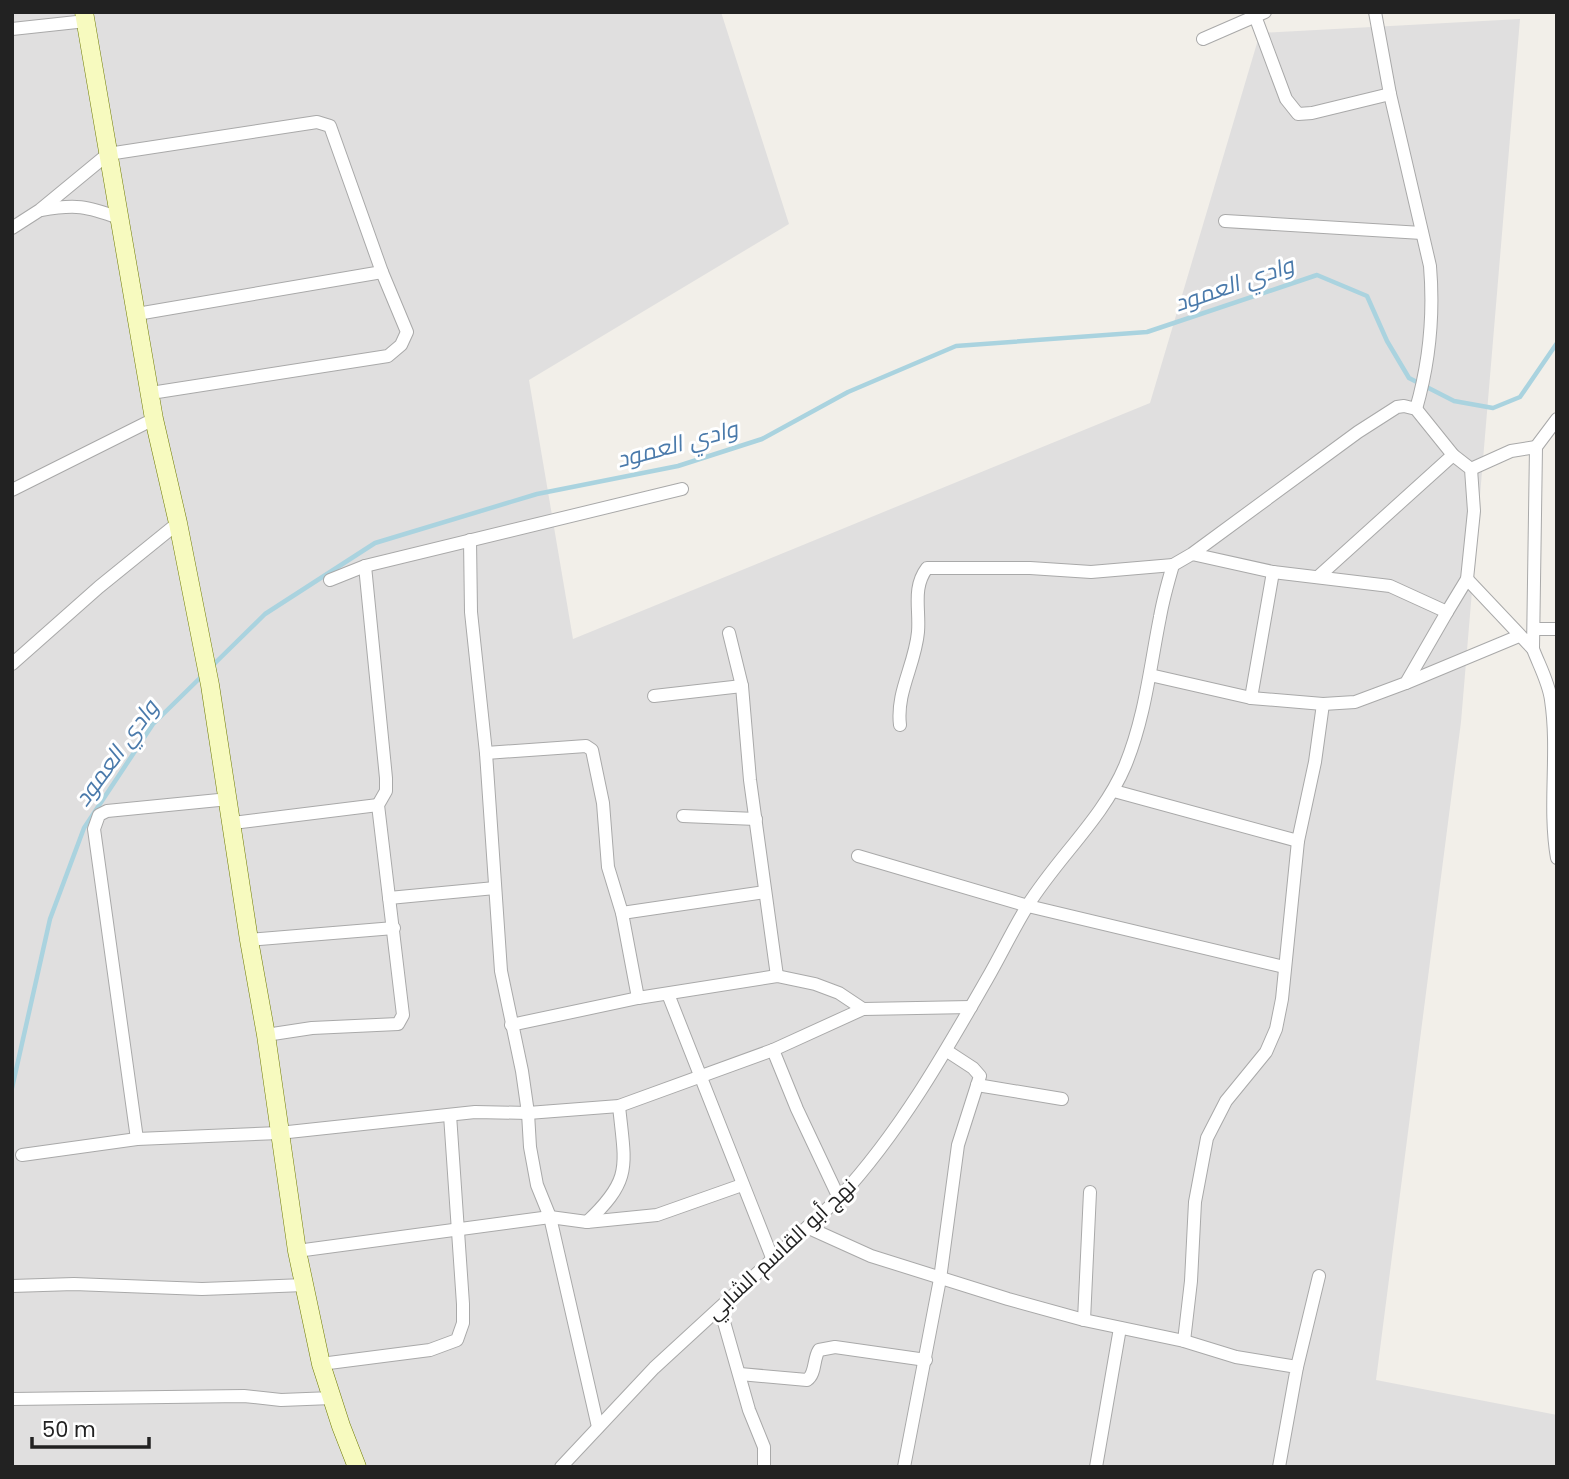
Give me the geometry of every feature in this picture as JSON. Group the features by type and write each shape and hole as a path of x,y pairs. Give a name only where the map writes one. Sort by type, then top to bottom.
{"street":[{"path":"1375,12 1390,94 1430,266 1426,370 1416,409"},
{"path":"1203,39 1260,14 1286,99 1298,114 1390,94"},
{"path":"12,29 85,17 154,419 211,685 297,1251 321,1364 357,1467"},
{"path":"12,228 40,210 108,154 317,122 330,126 382,272 407,332 401,345 388,356 151,394"},
{"path":"40,210 72,205 91,208 119,218"},
{"path":"1225,221 1422,233"},
{"path":"137,314 382,272"},
{"path":"900,725 898,709 918,633 918,589 927,568 1030,568 1091,572 1172,565 1192,554 1386,411 1404,406 1416,409 1453,455 1471,469 1474,511 1467,579 1406,683"},
{"path":"12,490 154,419"},
{"path":"1532,649 1536,447 1557,419"},
{"path":"1471,469 1511,451 1536,447"},
{"path":"1320,576 1453,455"},
{"path":"330,580 365,566 682,489"},
{"path":"12,664 178,523"},
{"path":"470,540 471,612 485,753 501,971 522,1071 537,1185 551,1217 597,1427"},
{"path":"1192,554 1273,572 1390,586 1447,612"},
{"name":"نهج أبو القاسم الشابي","path":"561,1467 654,1368 839,1198 886,1142 947,1051 1028,906 1051,871 1114,791 1134,740 1172,565"},
{"path":"266,1035 312,1028 398,1024 404,1015 378,805 386,791 386,778 365,566"},
{"path":"1251,698 1273,572"},
{"path":"1467,579 1532,649 1551,697 1555,754 1552,832 1557,858"},
{"path":"1534,629 1557,629"},
{"path":"729,633 741,686 777,976"},
{"path":"1150,675 1251,698 1323,704 1355,702 1519,636"},
{"path":"654,696 741,686"},
{"path":"1184,1341 1191,1281 1195,1202 1207,1138 1226,1101 1266,1052 1276,1029 1282,999 1298,841 1315,762 1323,704"},
{"path":"485,753 586,746 592,750 603,803 608,867 622,914 638,998"},
{"path":"1114,791 1298,841"},
{"path":"137,1139 94,829 99,815 107,811 229,799"},
{"path":"233,823 378,805"},
{"path":"683,816 756,819"},
{"path":"858,856 1028,906 1284,967"},
{"path":"389,898 495,888"},
{"path":"622,914 765,892"},
{"path":"248,940 394,928"},
{"path":"511,1025 638,998 777,976 815,984 839,993 863,1009"},
{"path":"668,994 773,1260"},
{"path":"22,1155 137,1139 279,1132 450,1115 619,1107 773,1050 863,1009 971,1007"},
{"path":"773,1050 797,1109 839,1198"},
{"path":"904,1467 940,1279 958,1145 979,1073 947,1051"},
{"path":"977,1085 1062,1100"},
{"path":"587,1222 609,1201 622,1179 624,1160 619,1107"},
{"path":"321,1364 430,1350 457,1340 463,1323 463,1313 450,1115"},
{"path":"297,1251 551,1217 587,1222 657,1215 742,1185"},
{"path":"1084,1321 1090,1192"},
{"path":"809,1228 870,1256 1084,1321 1184,1341 1236,1357 1297,1367"},
{"path":"1279,1467 1297,1367 1319,1276"},
{"path":"12,1286 74,1284 202,1289 304,1285"},
{"path":"720,1308 749,1410 764,1447 764,1467"},
{"path":"1096,1467 1120,1328"},
{"path":"740,1374 807,1380 812,1374 816,1355 823,1348 835,1347 926,1360"},
{"path":"12,1399 244,1396 281,1399 332,1398"}],"shaded area":[{"path":"12,12 721,12 789,224 529,380 573,639 1150,403 1260,33 1520,19 1461,722 1376,1380 1557,1415 1557,1467 12,1467"}],"waterway":[{"name":"وادي العمود","path":"211,667 265,614 375,543 537,494 678,466 762,439 848,392 956,346 1147,332 1317,275 1367,296 1387,341 1409,378 1454,401 1493,408 1520,397 1557,343"},
{"name":"وادي العمود","path":"12,1088 50,919 84,828 153,724 202,676"}]}
